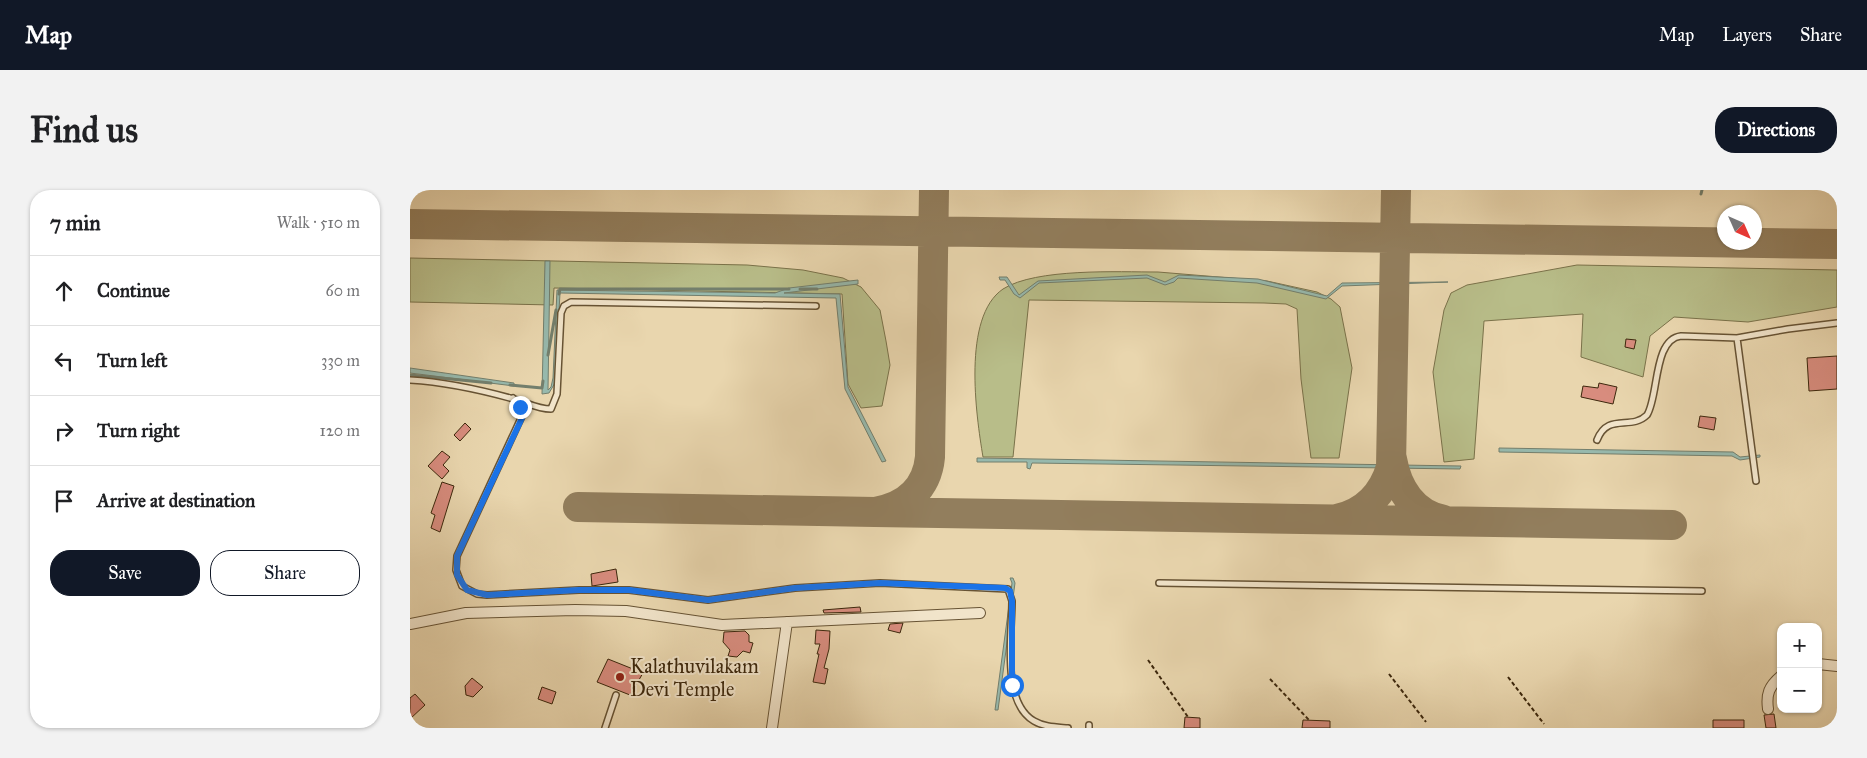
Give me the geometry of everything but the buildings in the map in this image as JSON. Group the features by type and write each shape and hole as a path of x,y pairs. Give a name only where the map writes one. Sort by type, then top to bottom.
{"street":[{"path":"410,624 466,614 575,610 626,611 722,625 980,613"},
{"path":"772,728 787,622"},
{"path":"1822,664 1837,666"},
{"path":"1768,709 1766,697 1772,683 1777,679"}],"lane":[{"path":"410,380 470,388 513,398 536,408 551,409 557,394 561,313 564,306 571,302 816,306"},
{"path":"1597,440 1602,432 1611,424 1637,422 1647,415 1664,349 1670,341 1681,336 1737,338 1837,323"},
{"path":"1737,338 1756,481"},
{"path":"513,398 520,407 522,418 457,556 457,575 467,590 487,595 579,590 629,590 708,600 795,588 880,583 1008,589 1012,601 1012,685 1015,699 1024,713 1035,722 1068,728"},
{"path":"1159,583 1702,591"},
{"path":"606,728 616,694"}],"path":[{"path":"1148,660 1188,718"},
{"path":"1389,674 1426,722"},
{"path":"1508,677 1544,724"},
{"path":"1270,679 1309,720"}],"green space":[{"path":"410,258 747,265 803,270 843,278 861,287 880,310 890,365 882,406 861,408 848,384 842,294 554,288 553,305 410,302"},
{"path":"1577,265 1837,270 1837,307 1748,322 1674,317 1650,336 1643,377 1581,357 1583,314 1484,321 1474,459 1444,462 1433,372 1444,310 1451,293 1467,285"},
{"path":"1158,272 1267,281 1317,292 1331,299 1340,307 1352,368 1339,458 1311,458 1301,379 1297,309 1286,304 1264,303 1029,300 1013,457 983,457 975,393 977,343 982,321 990,303 1003,289 1017,282 1056,274"}],"water":[{"path":"545,261 550,261 548,390 551,387 553,378 557,290 775,293 789,288 858,280 858,284 784,293 840,294 848,387 886,461 882,462 845,389 836,298 560,293 555,383 549,393 542,394"},
{"path":"1147,275 1165,282 1179,275 1258,279 1327,296 1342,283 1448,282 1342,286 1326,299 1257,283 1178,278 1174,282 1165,285 1147,278 1039,283 1020,298 1014,294 1005,280 1000,280 999,277 1007,277 1019,295 1038,281"},
{"path":"410,368 514,383 514,386 410,373"},
{"path":"1499,448 1733,452 1740,457 1760,455 1760,457 1740,460 1732,456 1499,452"},
{"path":"977,458 1461,466 1460,469 1032,463 1030,469 1027,468 1027,462 977,462"},
{"path":"1010,578 1013,578 1015,583 998,710 995,710 1012,583"}],"waterway":[{"path":"1701,194 1702,190"},
{"path":"559,294 560,289 789,289"},
{"path":"800,289 817,289"},
{"path":"548,355 556,310"},
{"path":"410,375 491,383"},
{"path":"510,385 542,388 543,381"}],"taxiway":[{"path":"578,507 875,512 896,506 913,495 924,478 930,457 934,190"},
{"path":"1337,519 1356,512 1371,501 1383,486 1391,467 1396,190"},
{"path":"410,224 1837,244"},
{"path":"1392,464 1392,459 1394,470 1402,489 1415,506 1433,517 1444,520"},
{"path":"875,512 1672,525"}],"place":[{"name":"Kalathuvilakam Devi Temple","path":"620,677"}],"route":[{"path":"520,407 522,418 458,551 457,575 462,586 467,590 487,595 579,590 629,590 708,600 736,598 795,588 880,583 1005,588 1010,591 1012,598 1012,685"}]}
